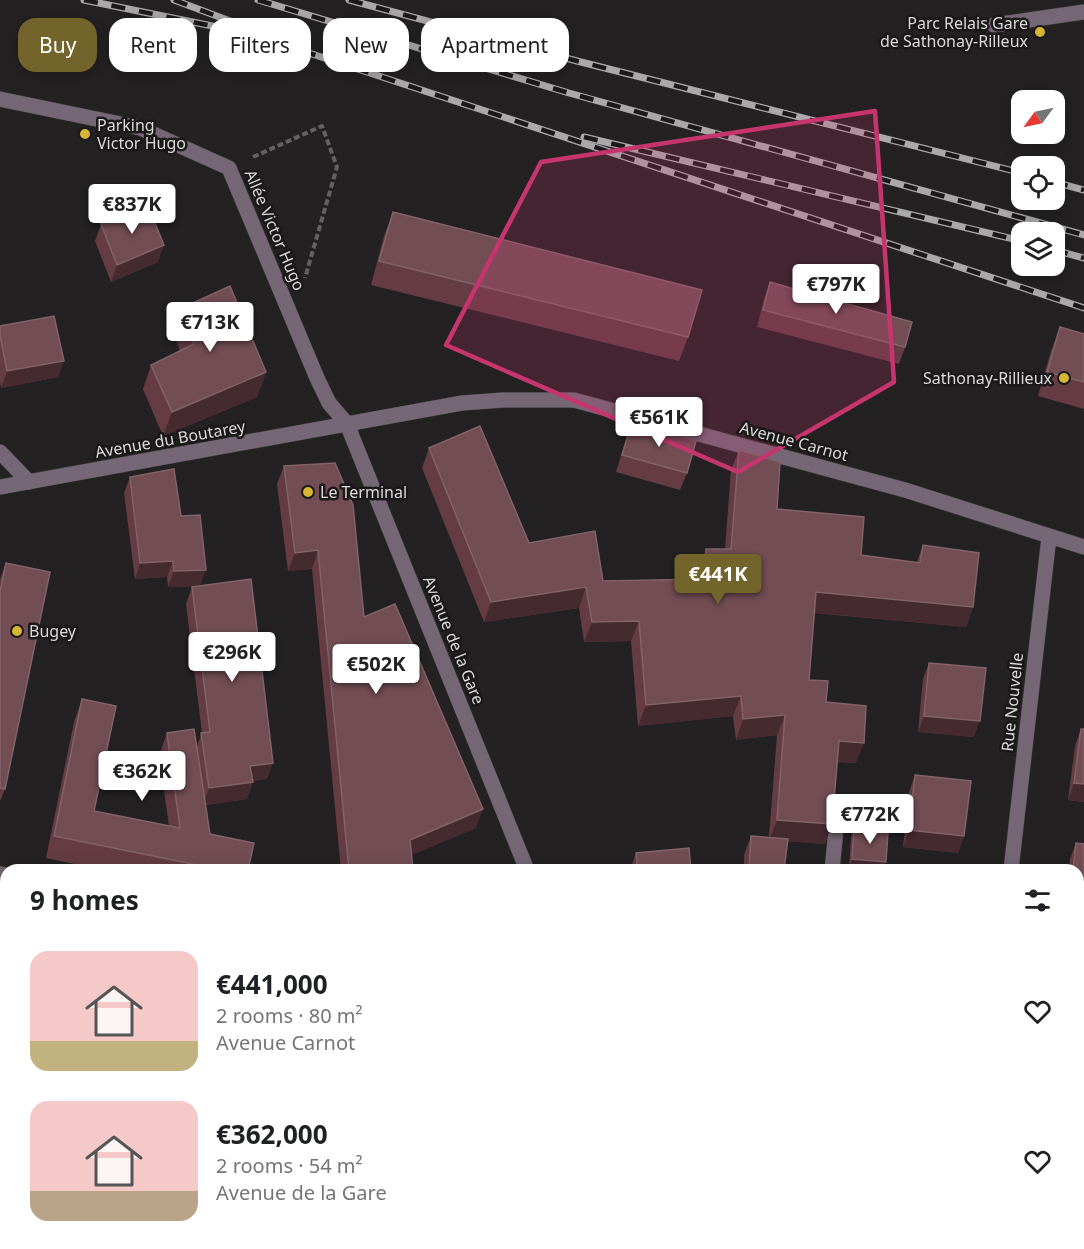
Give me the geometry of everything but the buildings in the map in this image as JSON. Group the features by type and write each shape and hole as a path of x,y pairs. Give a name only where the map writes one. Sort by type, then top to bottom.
{"street":[{"path":"994,25 1084,12"},
{"name":"Allée Victor Hugo","path":"0,99 140,128 229,168 329,403 347,424"},
{"name":"Avenue Carnot","path":"347,424 462,403 574,400 905,490 1084,547"},
{"name":"Avenue du Boutarey","path":"0,487 347,424"},
{"name":"Avenue de la Gare","path":"347,424 525,864"},
{"path":"0,452 29,482"},
{"name":"Rue Nouvelle","path":"1012,864 1049,537"},
{"path":"833,864 838,809"}],"path":[{"path":"229,168 322,126 338,167 293,319"}],"highlighted area":[{"path":"875,111 894,382 738,472 446,345 541,162"}],"railway":[{"path":"84,0 232,30 306,52 1084,308"},
{"path":"174,0 222,18"},
{"path":"258,0 569,93 1084,235"},
{"path":"349,0 577,61 1011,170"},
{"path":"584,137 1011,238"},
{"path":"1065,185 1084,190"},
{"path":"1065,253 1084,258"}],"place":[{"name":"Parc Relais Gare de Sathonay-Rilleux","path":"1040,32"},
{"name":"Parking Victor Hugo","path":"85,134"},
{"name":"Sathonay-Rillieux","path":"1064,378"},
{"name":"Le Terminal","path":"308,492"},
{"name":"Bugey","path":"17,631"}]}
